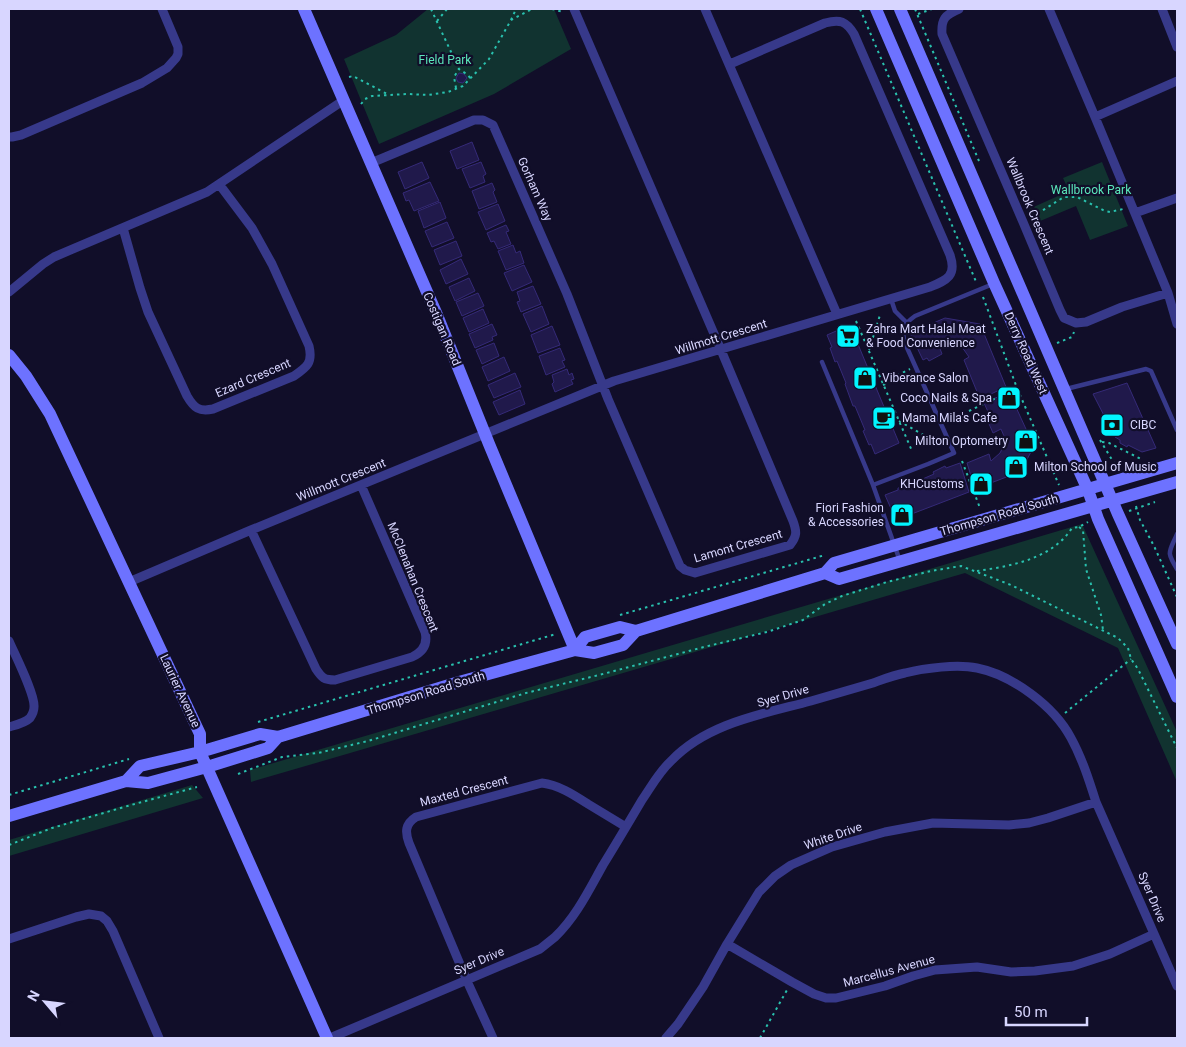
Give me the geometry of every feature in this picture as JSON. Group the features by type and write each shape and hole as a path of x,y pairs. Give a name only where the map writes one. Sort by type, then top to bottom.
{"main road":[{"name":"Costigan Road","path":"304,9 437,315 575,650"},
{"name":"Derry Road West","path":"876,9 994,283 1088,490 1098,519 1177,697"},
{"name":"Derry Road West","path":"900,9 1105,484 1177,644"},
{"name":"Laurier Avenue","path":"9,355 26,376 50,414 129,582 200,734 200,752 206,767 329,1038"},
{"name":"Thompson Road South","path":"126,781 140,766 200,752 260,734 278,737 459,682 575,650 594,653 623,645 636,631 825,573 834,563 1177,463"},
{"name":"Thompson Road South","path":"825,573 838,579 1177,482"},
{"name":"Thompson Road South","path":"575,650 585,637 620,627 636,631"},
{"name":"Thompson Road South","path":"9,816 126,781 148,783 206,767 268,748 278,737"}],"street":[{"path":"9,137 21,135 142,83 167,68 176,58 178,47 162,9"},
{"path":"574,9 721,350"},
{"path":"705,9 837,314"},
{"name":"Wallbrook Crescent","path":"958,9 944,18 941,29 942,34 1060,310 1064,318 1076,322"},
{"path":"1049,9 1096,117 1168,293 1177,324"},
{"path":"1162,9 1177,47"},
{"name":"Willmott Crescent","path":"129,582 603,386 930,287 947,279 951,274 953,264 849,26 843,22 825,23 730,64"},
{"path":"1096,117 1177,81"},
{"path":"9,292 54,257 207,192 344,100"},
{"name":"Gorham Way","path":"371,163 474,120 483,120 493,125 566,294 603,386"},
{"name":"Ezard Crescent","path":"123,228 148,312 187,396 196,408 205,411 213,409 294,376 310,362 309,346 272,264 252,228 219,184"},
{"path":"1134,210 1177,198"},
{"path":"1076,322 1086,322 1122,307 1168,293"},
{"name":"Lamont Crescent","path":"603,386 680,566 684,570 695,573 790,545 796,537 796,529 721,350"},
{"name":"McClenahan Crescent","path":"252,530 320,676 326,680 335,680 412,657 419,654 426,644 427,638 361,485"},
{"path":"9,641 28,686 34,707 29,719 9,727"},
{"name":"Syer Drive","path":"329,1038 540,948 555,938 580,906 654,781 669,762 684,748 704,735 743,720 906,672 946,667 975,668 989,671 1024,690 1048,707 1059,719 1071,738 1096,802 1177,986"},
{"name":"Maxted Crescent","path":"467,980 406,834 411,820 416,817 542,783 558,786 626,827"},
{"name":"White Drive","path":"666,1038 703,987 759,892 775,876 791,865 832,847 886,832 933,823 1009,825 1029,823 1096,802"},
{"path":"9,939 76,917 89,914 101,916 107,921 113,931 159,1038"},
{"name":"Marcellus Avenue","path":"727,944 814,994 826,998 836,998 885,986 935,970 977,968 1011,972 1073,966 1110,954 1154,934"},
{"path":"467,980 493,1038"}],"lane":[{"path":"873,485 954,453 904,341 903,331 906,322 915,316 994,283"},
{"path":"890,298 895,310 906,322"},
{"path":"822,362 873,485 900,561"},
{"path":"1065,390 1146,369 1151,371 1177,430"},
{"path":"1177,534 1169,551 1169,555 1177,569"}],"path":[{"path":"431,9 459,69 472,78"},
{"path":"437,21 447,9"},
{"path":"361,104 365,99 372,96 428,96 448,92 463,86 489,59 516,9"},
{"path":"511,20 532,9"},
{"path":"552,9 563,12"},
{"path":"860,9 980,290 1018,388 1059,485 1061,498"},
{"path":"915,9 979,160"},
{"path":"917,14 932,9"},
{"path":"456,88 454,77 459,69"},
{"path":"349,77 353,76 389,95"},
{"path":"1023,222 1064,197 1077,197 1110,212 1134,210"},
{"path":"869,350 880,315"},
{"path":"856,321 912,451"},
{"path":"1057,343 1072,336 1076,322"},
{"path":"883,385 894,380 894,377 897,375 915,367"},
{"path":"894,380 900,382 918,374"},
{"path":"969,411 1018,388"},
{"path":"899,420 932,440"},
{"path":"1096,436 1124,478"},
{"path":"1101,442 1143,460"},
{"path":"962,461 980,508"},
{"path":"1052,486 1059,485"},
{"path":"1132,495 1140,520 1177,597"},
{"path":"974,571 1009,566 1041,554 1067,536 1072,528 1079,527 1083,530 1086,569 1101,615 1103,630"},
{"path":"616,616 830,554"},
{"path":"238,774 282,757 318,753 368,741 526,692 767,632 803,620 825,604 842,596 887,582 961,566 1011,585 1118,638 1128,648 1131,659 1138,669 1177,748"},
{"path":"250,724 553,635"},
{"path":"1059,719 1131,659"},
{"path":"9,795 136,757"},
{"path":"9,845 52,828 197,787"},
{"path":"760,1038 792,982"}],"green space":[{"name":"Field Park","path":"428,9 554,9 571,49 494,94 379,144 344,59 396,35"},
{"name":"Wallbrook Park","path":"1102,162 1128,226 1090,240 1076,206 1033,224 1027,210 1069,191 1063,178"},
{"path":"1082,524 1177,732 1177,782 1118,648 965,573 251,782 250,770"},
{"path":"192,785 203,798 9,856 9,840"}],"building":[{"path":"459,73 464,74 467,78 463,83 458,82 456,78"},
{"path":"472,142 479,160 457,169 450,151"},
{"path":"422,162 429,178 405,189 398,172"},
{"path":"481,162 486,174 483,176 485,182 470,188 462,169"},
{"path":"430,182 439,201 414,211 409,200 406,201 403,193"},
{"path":"492,183 497,202 479,209 472,191"},
{"path":"440,202 446,218 424,228 418,211"},
{"path":"498,204 505,221 486,230 478,212"},
{"path":"447,222 454,238 432,247 425,231"},
{"path":"506,225 509,231 506,232 511,244 498,249 494,241 491,242 487,233"},
{"path":"456,241 462,256 440,265 434,250"},
{"path":"513,245 516,253 520,251 524,263 506,270 498,251"},
{"path":"461,259 468,274 446,284 440,270"},
{"path":"524,265 532,282 512,291 504,273"},
{"path":"469,278 475,291 455,301 449,287"},
{"path":"533,286 541,304 521,312 517,302 520,301 517,292"},
{"path":"478,293 484,306 462,316 456,302"},
{"path":"542,306 549,324 531,332 523,314"},
{"path":"483,309 489,323 469,332 463,318"},
{"path":"945,318 980,324 1006,387 980,399 964,360 969,357 962,347 949,343 939,346 942,354 929,361 927,358 923,360 910,333"},
{"path":"492,324 497,335 492,337 493,340 475,348 469,334"},
{"path":"850,325 899,443 875,454 863,431 865,430 855,406 853,406 837,361 835,362 827,335"},
{"path":"552,326 560,345 538,353 531,335"},
{"path":"494,343 499,356 482,364 476,350"},
{"path":"560,348 565,360 562,361 565,367 546,375 539,356"},
{"path":"504,357 510,371 488,381 482,367"},
{"path":"567,369 569,375 572,373 574,379 571,380 573,384 555,392 552,384 554,382 552,375"},
{"path":"515,373 521,387 494,398 488,385"},
{"path":"1127,383 1156,448 1142,452 1120,443 1093,394"},
{"path":"520,390 525,404 499,415 493,402"},
{"path":"1009,392 1031,440 1028,446 1033,448 1023,467 1020,466 1017,473 975,489 967,463 989,454 991,461 1000,453 1005,443 1001,429 993,433 986,417 990,416 984,403"},
{"path":"960,463 969,492 896,520 885,495 909,483 909,485 934,474 933,472 945,466 946,468"}],"place":[{"name":"Zahra Mart Halal Meat & Food Convenience","path":"848,336"},
{"name":"Viberance Salon","path":"865,378"},
{"name":"Coco Nails & Spa","path":"1009,398"},
{"name":"Mama Mila's Cafe","path":"884,418"},
{"name":"CIBC","path":"1112,425"},
{"name":"Milton Optometry","path":"1026,441"},
{"name":"Milton School of Music","path":"1016,467"},
{"name":"KHCustoms","path":"981,484"},
{"name":"Fiori Fashion & Accessories","path":"902,515"}]}
